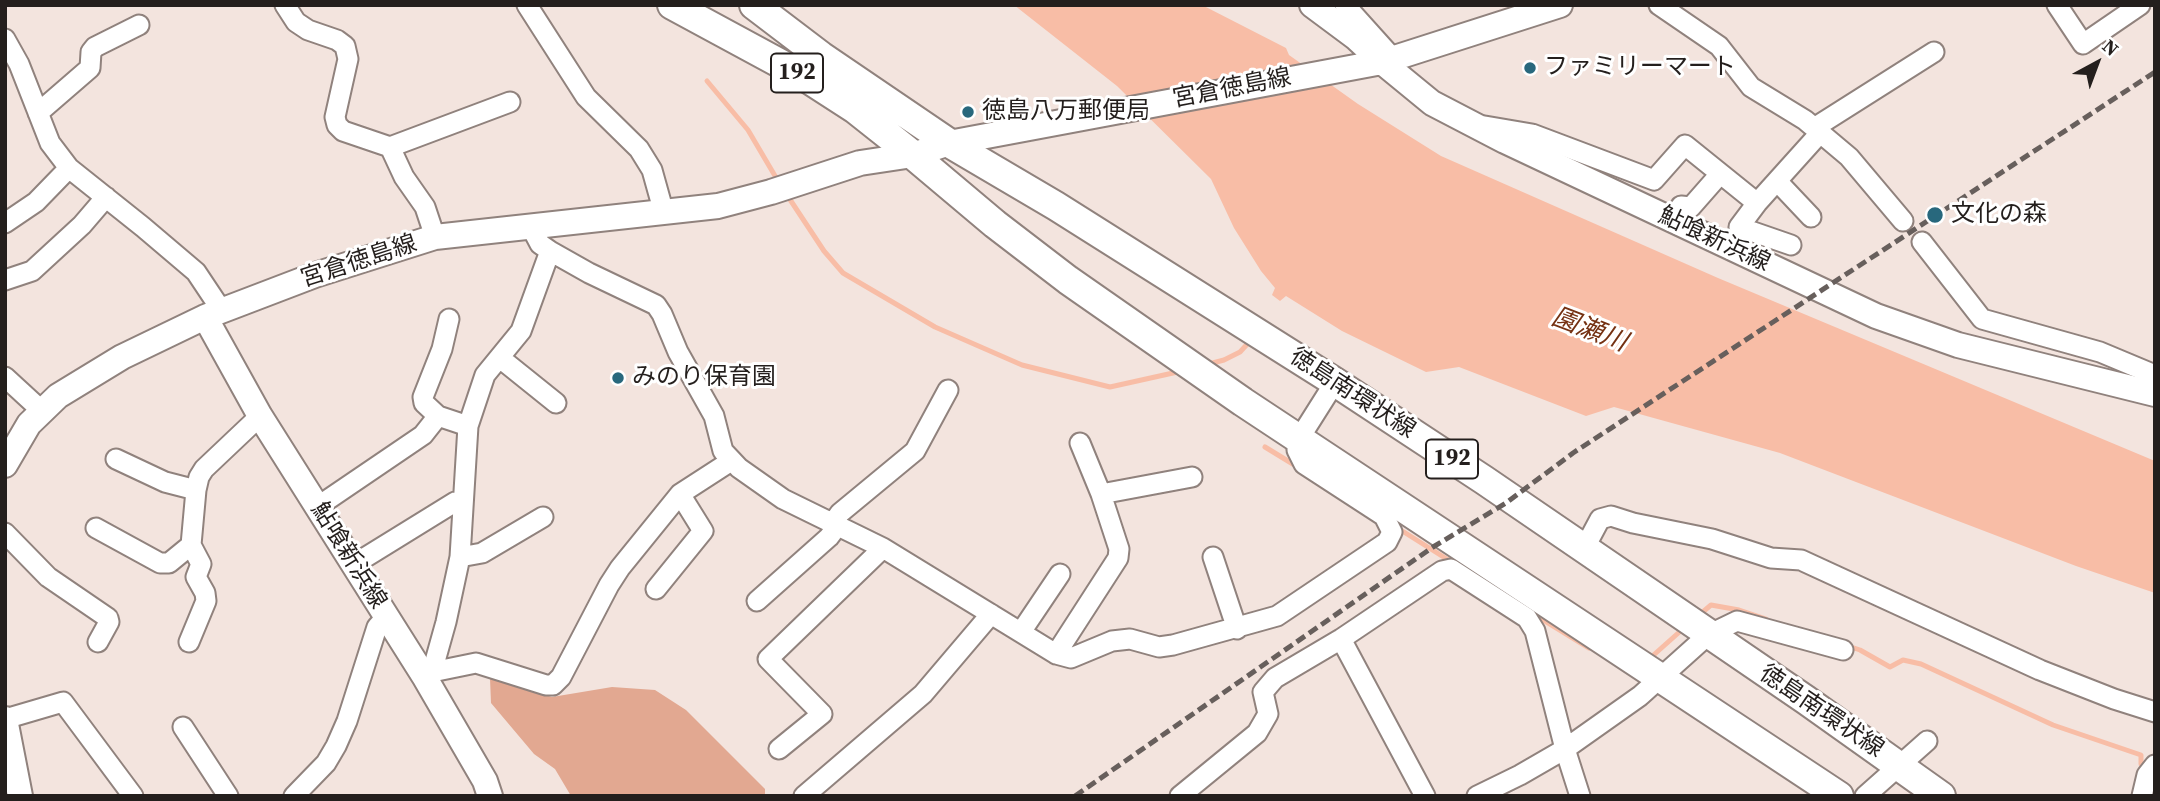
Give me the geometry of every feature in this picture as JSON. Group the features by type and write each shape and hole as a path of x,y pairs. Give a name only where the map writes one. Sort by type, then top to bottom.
{"highway":[{"name":"192","path":"672,5 807,78 855,109 995,224 1156,342 1839,796"},
{"name":"徳島南環状線","path":"754,5 821,56 949,143 1056,206 1335,382 1484,480 1900,765 1941,796"}],"main road":[{"name":"鮎喰新浜線","path":"1312,5 1355,37 1380,62 1432,103 1876,316 1958,345 2155,394"},
{"name":"宮倉徳島線","path":"5,465 36,418 58,396 113,362 214,314 316,275 435,237 718,206 860,163 914,155 949,143 1380,62 1560,5"},
{"name":"鮎喰新浜線","path":"214,314 260,415 386,617 428,674 485,781 490,796"},
{"path":"5,433 19,422 36,418"},
{"path":"5,719 20,796"}],"street":[{"path":"285,5 296,22 308,30 338,40 345,46 348,59 335,117 337,125 343,131 390,147 510,102"},
{"path":"527,5 586,97 639,149 652,170 664,213"},
{"path":"1345,5 1380,62"},
{"path":"1659,5 1719,46 1751,87 1817,131 1849,157 1903,220"},
{"path":"2057,5 2083,44 2140,5"},
{"path":"38,113 90,68 91,52 95,47 139,25"},
{"path":"5,39 12,69 38,113 50,143 69,168 196,272 214,314"},
{"path":"1791,246 1738,227 1817,131 1934,52"},
{"path":"1474,124 1532,134 1654,180 1685,145 1757,203"},
{"path":"390,147 404,177 425,207 435,237"},
{"path":"5,223 36,202 69,168"},
{"path":"1681,206 1691,207 1720,173"},
{"path":"1777,181 1811,217"},
{"path":"5,279 32,271 82,225 106,197"},
{"path":"531,228 540,244 550,251 656,305 678,352 714,416 723,451 731,461 783,499 883,548 1056,654 1071,659 1112,641 1130,639 1159,647 1173,645 1277,616 1387,542 1392,532 1384,516 1304,464 1297,450 1299,439 1335,382"},
{"path":"1922,242 1982,318 2100,352 2155,375"},
{"path":"428,674 446,622 460,557 468,426 485,375 525,323 550,251"},
{"path":"449,319 442,349 423,397 424,403 438,416 468,426"},
{"path":"500,358 556,403"},
{"path":"5,377 36,418"},
{"path":"757,601 829,537 840,513 915,451 948,390"},
{"path":"189,642 206,601 205,593 196,577 201,564 191,545 198,477 260,415"},
{"path":"317,507 423,435 438,416"},
{"path":"1056,654 1118,558 1119,549 1101,494 1080,443"},
{"path":"116,459 165,482 196,490"},
{"path":"428,674 476,663 552,685 561,677 615,576 680,494 731,461"},
{"path":"1101,494 1192,477"},
{"path":"656,589 703,531 680,494"},
{"path":"353,565 456,502 463,502"},
{"path":"1584,549 1600,519 1611,516 1712,539 1771,558 1801,560 2040,670 2155,712"},
{"path":"460,557 482,554 543,517"},
{"path":"96,528 160,563 169,563 191,545"},
{"path":"5,533 48,578 108,618 109,622 98,642"},
{"path":"779,750 822,714 768,659 883,548"},
{"path":"1213,557 1237,628"},
{"path":"1180,796 1257,733 1268,715 1264,692 1275,678 1341,639 1442,571 1451,569 1527,618 1535,631 1565,749 1580,796"},
{"path":"1021,632 1060,574"},
{"path":"804,796 923,694 991,614"},
{"path":"294,796 326,763 336,746 347,721 377,627 386,617"},
{"path":"1477,796 1565,749 1640,696 1708,635 1737,621 1843,650"},
{"path":"1341,639 1423,795"},
{"path":"5,719 63,702 133,796"},
{"path":"183,727 228,796"},
{"path":"1865,796 1927,741"},
{"path":"2142,796 2147,775 2155,765"}],"shaded area":[{"path":"490,678 552,697 612,687 655,690 686,710 765,789 765,796 571,796 555,769 534,754 491,703"}],"water":[{"name":"園瀬川","path":"1014,5 1202,5 1286,48 1289,55 1358,104 1441,156 1718,278 2155,461 2155,593 2076,566 1780,453 1614,407 1586,416 1459,367 1426,372 1342,331 1286,296 1280,301 1272,295 1275,288 1234,228 1211,179 1117,86"}],"waterway":[{"path":"707,81 748,130 778,181"},
{"path":"787,195 824,251 843,273 935,327 1022,365 1110,387 1182,371"},
{"path":"1205,365 1240,352 1251,340"},
{"path":"1265,447 1301,469"},
{"path":"1396,527 1453,563"},
{"path":"1698,616 1711,605 1766,619"},
{"path":"1532,613 1589,648"},
{"path":"1648,660 1685,627"},
{"path":"1845,645 1890,667 1903,660 1921,664 2053,725 2141,755 2141,764 2150,767"}],"railway":[{"path":"1075,796 1433,547 1506,503 1573,453 2155,72"}],"place":[{"name":"ファミリーマート","path":"1530,68"},
{"name":"徳島八万郵便局","path":"968,112"},
{"name":"文化の森","path":"1935,215"},
{"name":"みのり保育園","path":"618,378"}]}
